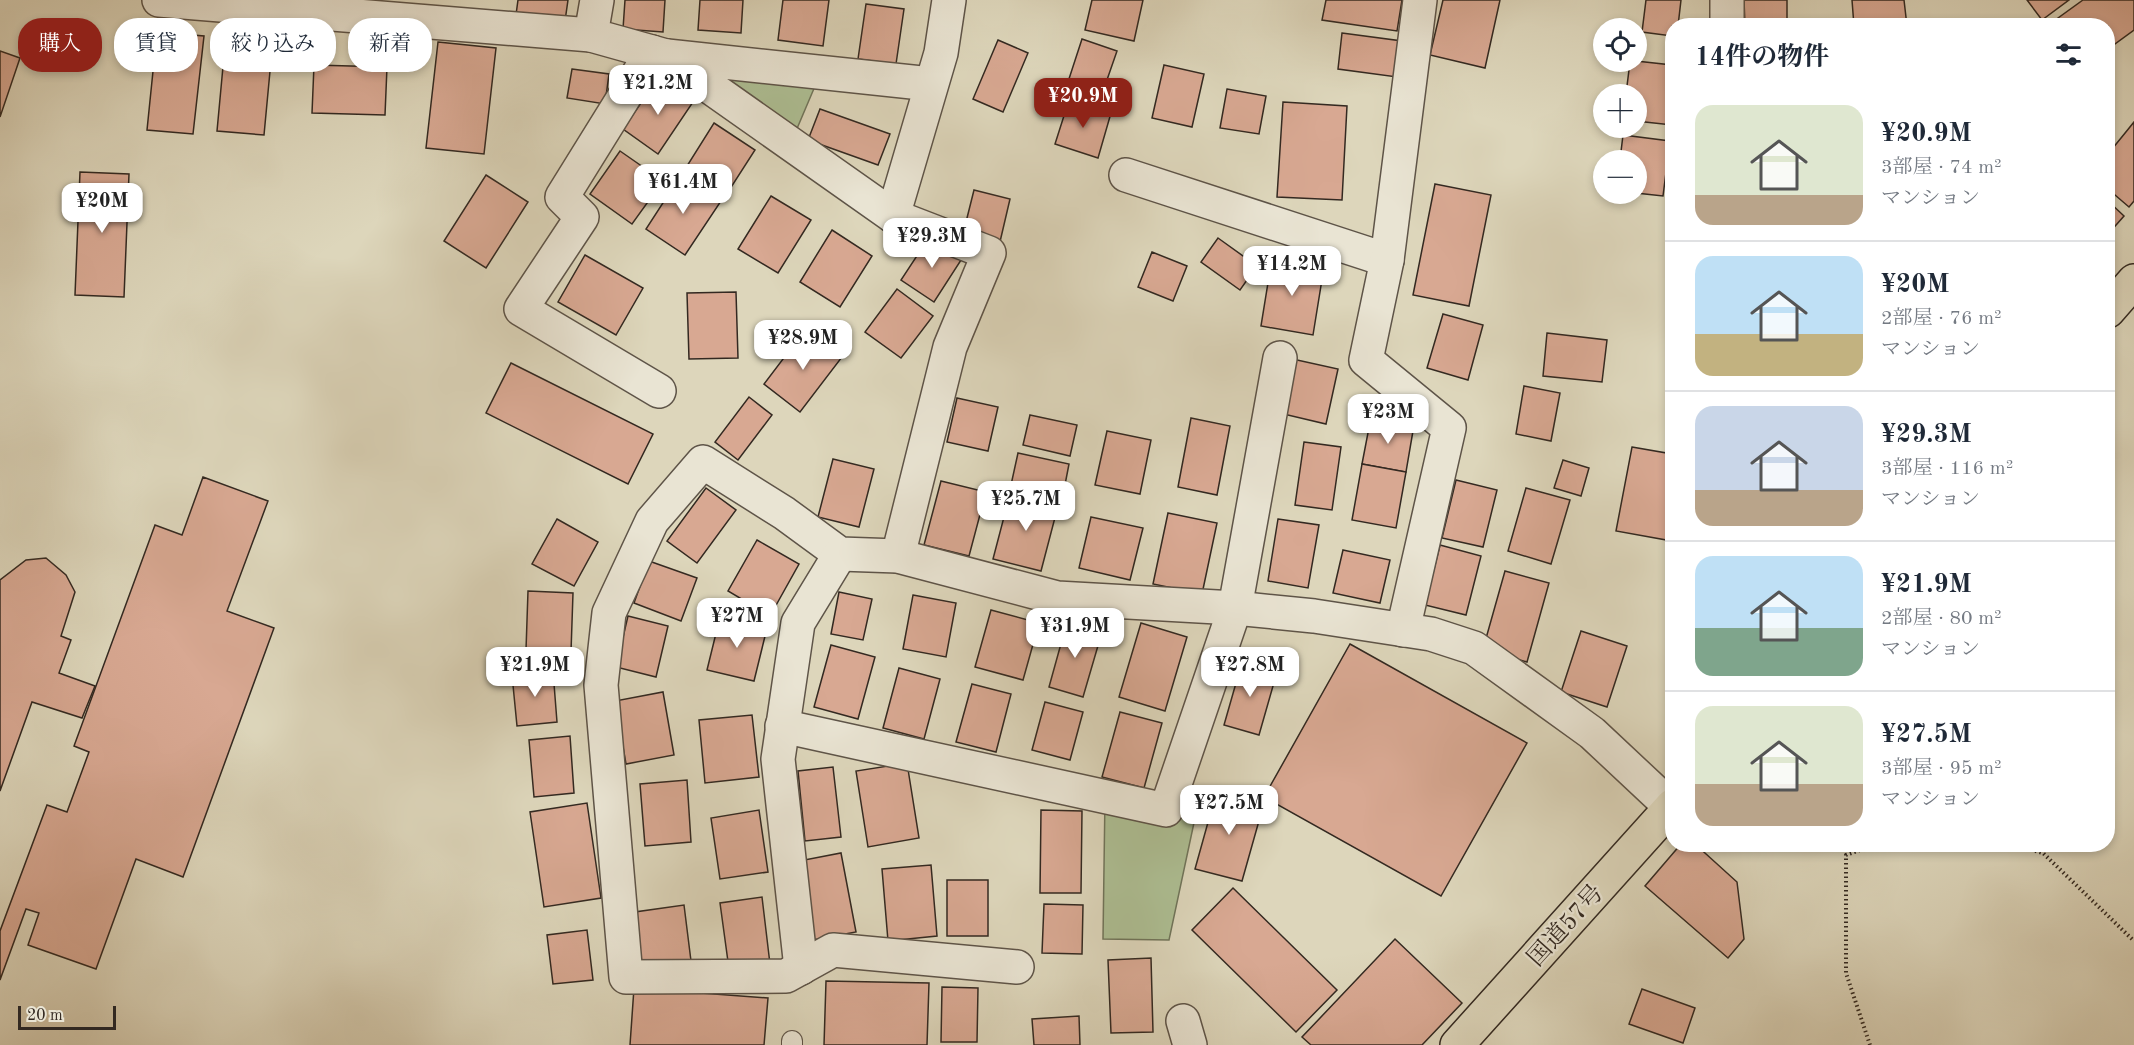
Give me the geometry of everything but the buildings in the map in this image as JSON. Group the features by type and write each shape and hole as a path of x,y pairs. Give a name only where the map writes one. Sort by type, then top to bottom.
{"highway":[{"path":"2115,303 2134,281"},
{"name":"国道57号","path":"1457,1045 1665,814"}],"street":[{"path":"159,0 591,36 659,54 931,84"},
{"path":"591,36 597,0"},
{"path":"893,216 941,53 949,0"},
{"path":"1403,630 1449,428 1366,360 1387,260 1420,0"},
{"path":"1726,0 1727,18"},
{"path":"659,54 893,216 989,253 950,346 898,556"},
{"path":"659,54 562,197 582,217 521,309 659,391"},
{"path":"1126,175 1387,260"},
{"path":"782,726 1166,810 1235,608 1280,358"},
{"path":"1017,967 833,950 786,976 626,976 601,685 609,613 652,521 703,462 784,513 840,554 898,556 1057,598 1235,608 1314,616 1431,634 1474,648 1592,733 1665,800"},
{"path":"801,968 778,759 798,623 840,554"}],"path":[{"path":"1854,852 1846,855 1846,974 1870,1045"},
{"path":"2043,852 2134,941"}],"green space":[{"path":"666,56 821,72 790,145"},
{"path":"1105,797 1195,818 1169,940 1103,939"}]}
